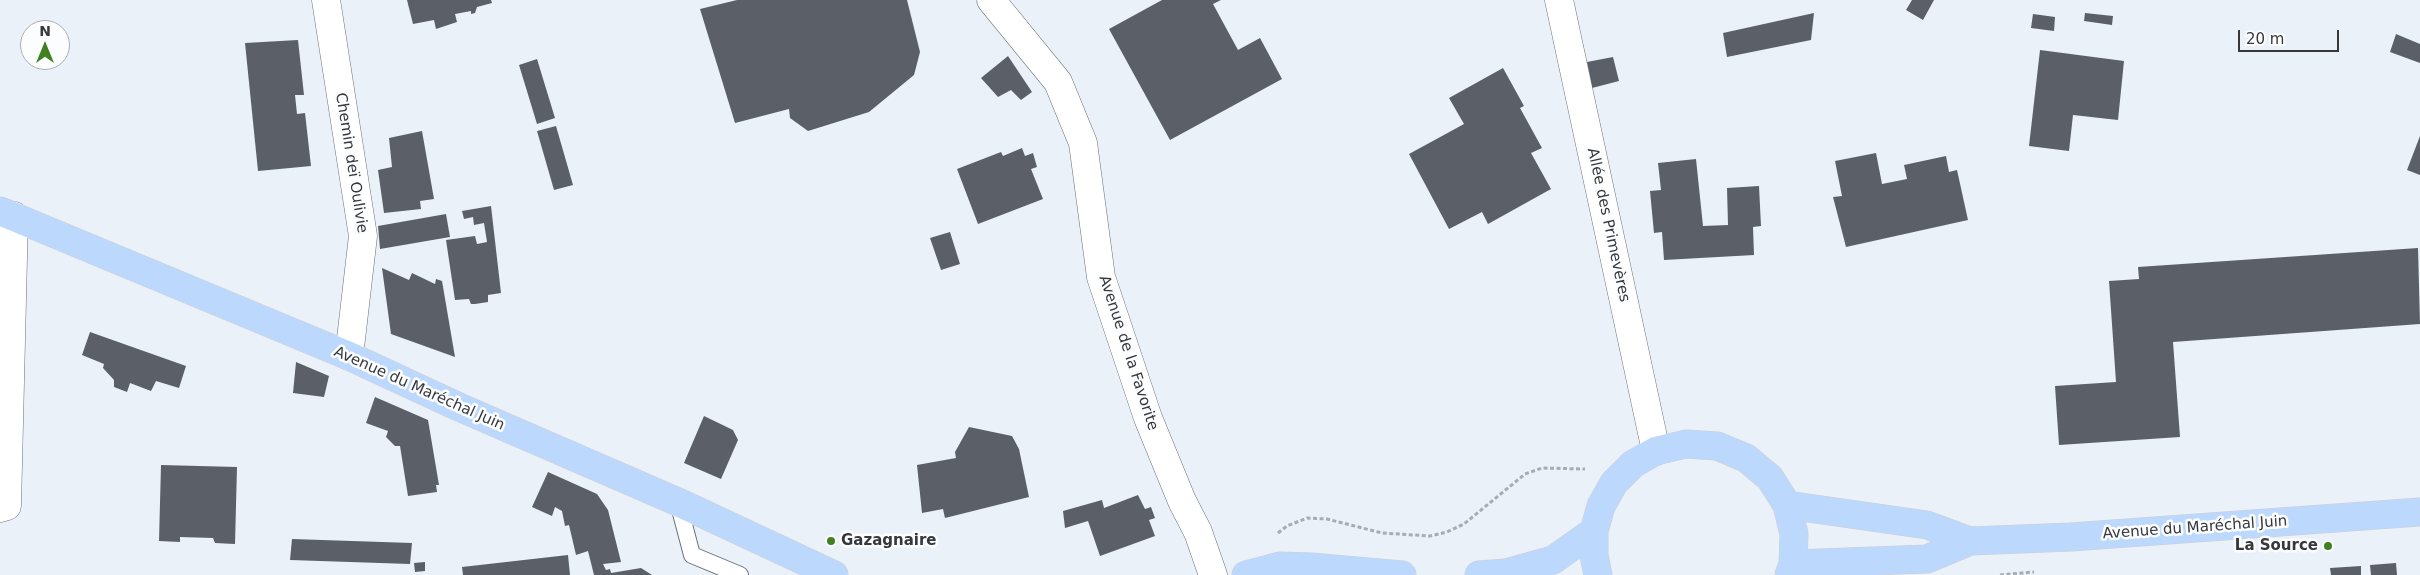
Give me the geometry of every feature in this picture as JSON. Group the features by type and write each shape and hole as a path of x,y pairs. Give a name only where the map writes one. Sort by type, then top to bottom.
{"main road":[{"name":"Avenue du Maréchal Juin","path":"7,213 349,356 459,407 678,502 834,575"},
{"path":"1598,575 1594,555 1594,531 1601,506 1614,483 1625,471 1656,451 1686,444 1717,446 1746,458 1765,472 1787,505 1794,534 1791,569"},
{"name":"Avenue du Maréchal Juin","path":"1787,505 1927,526 1970,541"},
{"name":"Avenue du Maréchal Juin","path":"1791,569 1927,559 1970,541 2071,537 2420,512"},
{"path":"1479,575 1506,573 1553,560 1594,531"},
{"path":"1246,575 1280,566 1402,575"}],"street":[{"name":"Chemin deï Oulivie","path":"326,0 364,236 349,356"},
{"name":"Avenue de la Favorite","path":"991,0 1058,82 1083,142 1101,277 1148,418 1182,501 1198,532 1213,575"},
{"name":"Allée des Primevères","path":"1559,0 1656,451"},
{"path":"0,508 7,506 7,213"}],"lane":[{"path":"678,502 692,555 740,575"}],"path":[{"path":"1276,534 1287,526 1307,518 1327,519 1382,533 1430,536 1447,532 1464,524 1525,474 1542,468 1625,471"}],"building":[{"path":"407,0 491,0 492,3 477,7 475,13 471,14 471,11 455,14 457,22 436,29 434,20 413,24"},
{"path":"737,0 907,0 920,52 914,75 869,112 808,131 790,118 789,109 735,123 700,9"},
{"path":"1162,0 1221,0 1213,4 1238,50 1260,38 1282,79 1170,140 1109,29"},
{"path":"1912,0 1934,0 1923,20 1906,10"},
{"path":"1814,13 1811,40 1727,57 1723,33"},
{"path":"2085,13 2113,16 2112,25 2084,21"},
{"path":"2033,14 2055,17 2054,31 2031,28"},
{"path":"2396,34 2420,44 2420,63 2390,52"},
{"path":"298,40 304,95 295,95 297,114 305,113 311,166 258,171 245,43"},
{"path":"2040,50 2124,61 2118,120 2073,115 2069,151 2029,146"},
{"path":"1008,56 1032,92 1021,100 1011,90 998,97 981,78"},
{"path":"1613,57 1619,81 1592,88 1587,62"},
{"path":"537,59 555,118 537,124 519,65"},
{"path":"1503,68 1524,106 1520,108 1542,148 1531,153 1551,189 1488,224 1482,212 1449,229 1409,154 1464,124 1449,98"},
{"path":"556,126 573,185 554,190 537,131"},
{"path":"422,131 434,199 420,201 421,209 384,213 378,170 392,167 389,138"},
{"path":"2420,136 2420,175 2407,170"},
{"path":"1022,148 1025,156 1033,153 1037,167 1031,169 1043,199 978,224 957,169 1001,152 1003,156"},
{"path":"1876,153 1882,184 1907,179 1904,165 1946,156 1949,172 1957,170 1968,220 1846,247 1833,197 1842,196 1835,161"},
{"path":"1696,159 1703,226 1728,225 1727,188 1759,186 1761,226 1753,227 1754,255 1664,260 1662,232 1654,233 1650,191 1661,190 1658,163"},
{"path":"491,206 501,293 488,295 488,302 475,304 471,304 469,299 455,300 446,240 475,236 477,244 487,242 484,223 474,225 473,217 464,219 462,211"},
{"path":"446,214 450,237 380,249 378,226"},
{"path":"950,232 960,264 941,270 930,238"},
{"path":"2418,248 2420,324 2173,342 2180,437 2059,445 2055,386 2116,382 2109,281 2139,279 2138,267"},
{"path":"382,268 409,280 412,273 435,284 436,279 442,281 455,357 391,334"},
{"path":"90,332 186,366 179,388 156,381 151,391 130,383 127,392 114,387 114,380 103,368 104,364 82,355"},
{"path":"296,362 329,376 324,397 293,393"},
{"path":"375,397 428,420 439,485 436,485 437,492 408,496 400,446 395,446 386,437 388,431 366,423"},
{"path":"704,416 733,430 738,440 721,479 684,463"},
{"path":"969,427 1012,436 1019,449 1029,497 945,518 943,509 922,513 917,465 956,458 955,452"},
{"path":"161,465 237,467 235,544 215,543 213,538 180,537 180,542 159,541"},
{"path":"548,472 597,494 608,510 621,562 603,564 606,570 610,569 611,573 641,568 652,575 594,575 588,551 576,555 569,525 565,526 562,511 555,507 552,516 532,507"},
{"path":"1138,495 1145,509 1151,507 1155,518 1149,520 1155,536 1100,556 1088,521 1065,528 1063,511 1102,500 1104,508"},
{"path":"292,539 412,543 410,564 290,560"},
{"path":"568,555 570,575 463,575 462,567"},
{"path":"425,562 425,571 415,572 414,563"},
{"path":"2396,563 2397,575 2371,575 2370,565"},
{"path":"2361,566 2361,575 2331,575 2330,568"}],"place":[{"name":"Gazagnaire","path":"831,541"},
{"name":"La Source","path":"2328,546"}]}
